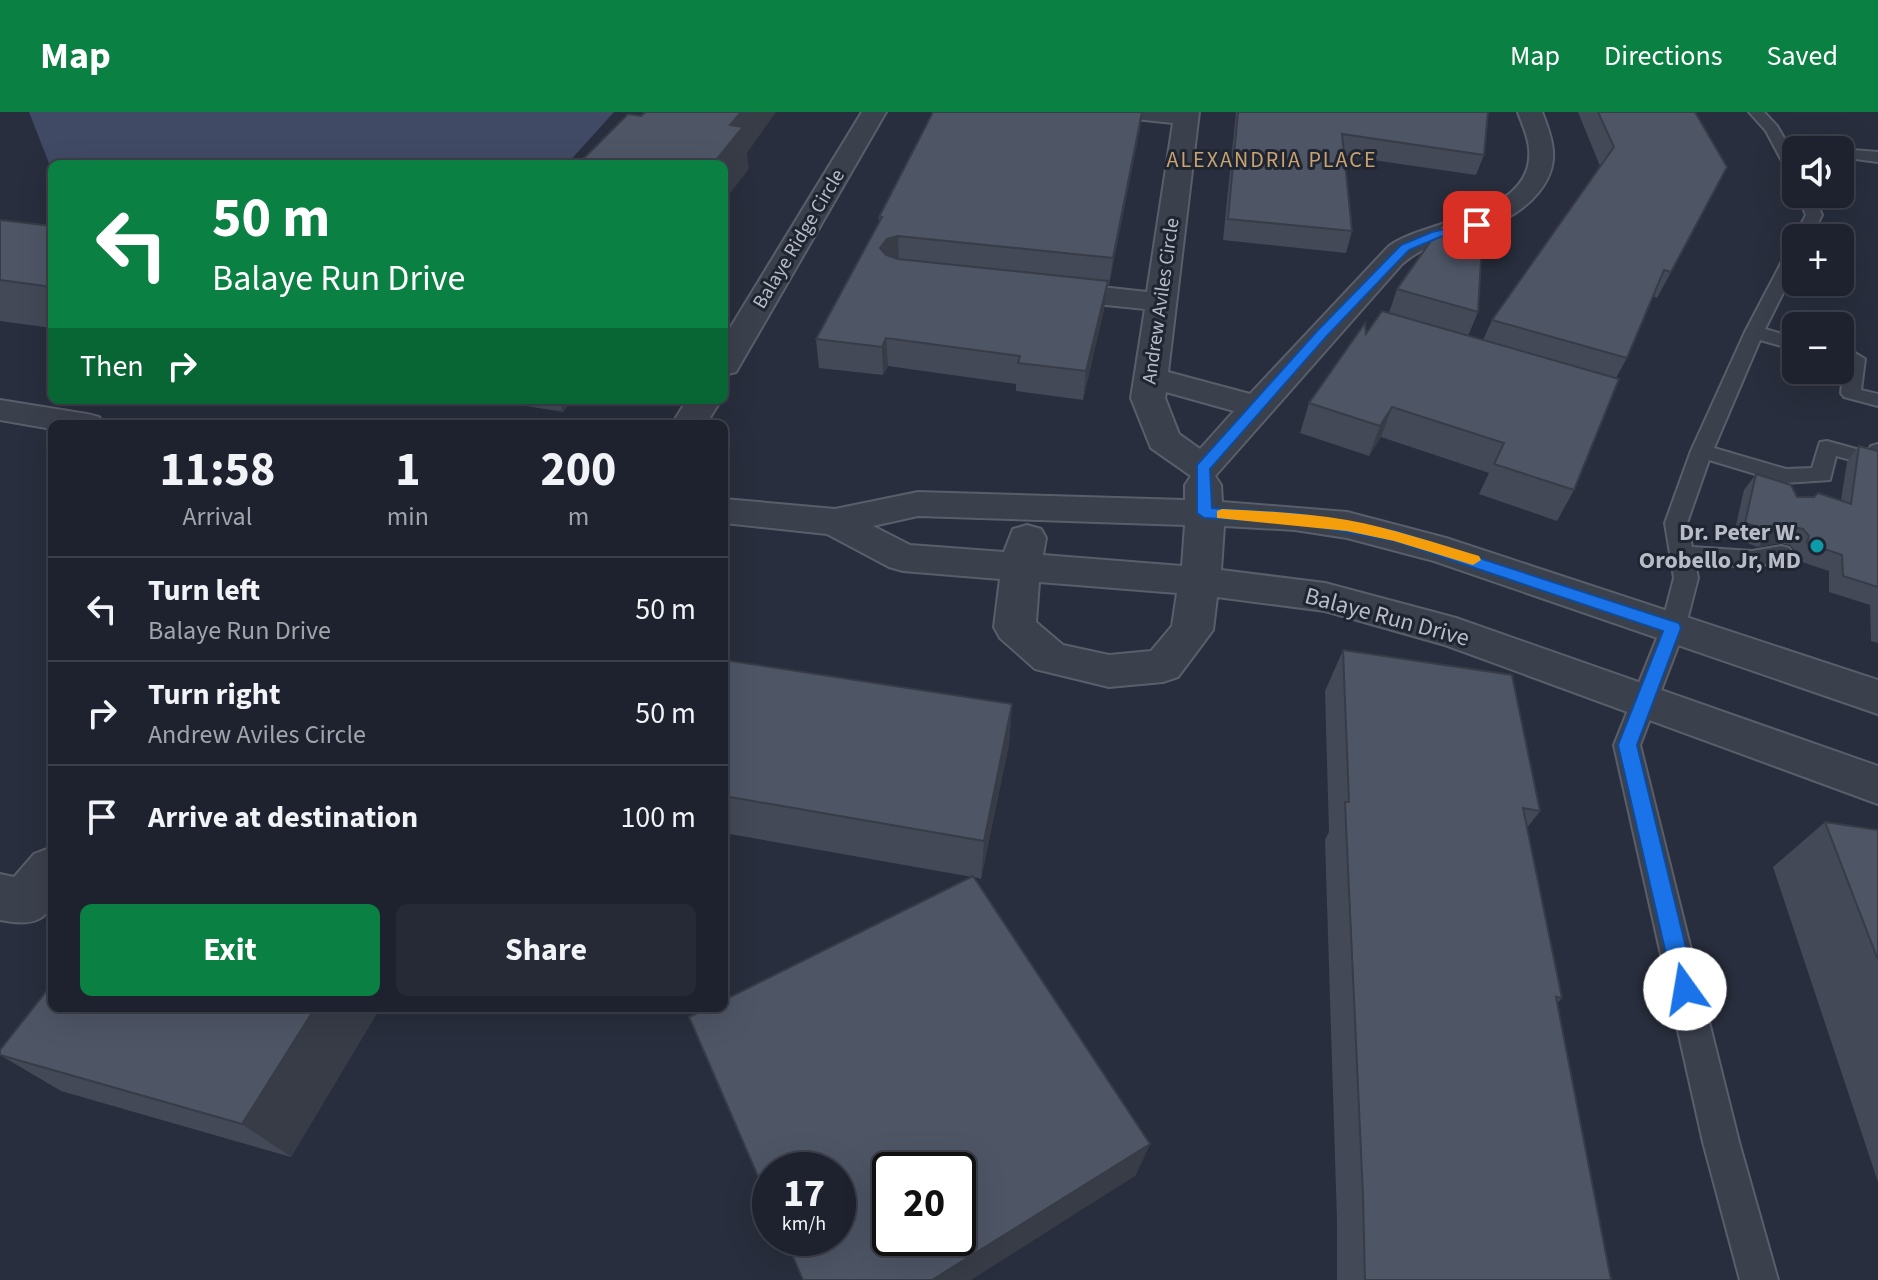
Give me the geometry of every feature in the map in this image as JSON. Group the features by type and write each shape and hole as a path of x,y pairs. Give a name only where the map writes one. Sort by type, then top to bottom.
{"street":[{"name":"Balaye Ridge Circle","path":"728,358 874,112"},
{"path":"1124,112 1187,115"},
{"path":"1034,509 1021,566 1015,627 1050,658 1109,671 1163,666 1192,630 1201,581 1203,468 1257,407 1353,322 1405,248 1436,234 1477,225 1501,213 1520,198 1541,168 1544,151 1530,112"},
{"name":"Andrew Aviles Circle","path":"1187,115 1148,398 1163,440 1203,468"},
{"path":"1022,287 1160,302"},
{"path":"1150,377 1257,407"},
{"path":"0,441 16,413 61,420"},
{"name":"Balaye Run Drive","path":"728,511 835,522 918,504 1295,518 1396,536 1878,697"},
{"name":"Balaye Run Drive","path":"835,522 903,558 1201,581 1325,597 1456,633 1878,785"},
{"path":"0,897 24,902 48,874"}],"lane":[{"path":"1756,112 1782,144"},
{"path":"1854,154 1878,157"},
{"path":"1759,1280 1721,1142 1627,745 1673,628 1686,578 1676,523 1702,451 1754,332 1782,277"},
{"path":"1754,332 1782,340"},
{"path":"1854,359 1878,365"},
{"path":"1850,384 1851,393 1878,400"},
{"path":"1702,451 1789,484 1822,475 1827,447 1877,461 1878,451"},
{"path":"1681,554 1752,559 1781,554"}],"water":[{"path":"29,112 614,112 571,160 48,161"}],"building":[{"path":"645,112 741,112 730,125 743,127 716,160 582,160 628,114 641,116"},
{"path":"933,112 1142,112 1113,258 898,236 887,239 880,248 886,255 898,259 1108,281 1086,371 1018,363 1020,356 886,338 882,347 816,339 882,217 879,217"},
{"path":"1238,112 1488,112 1484,155 1342,134 1352,231 1228,219"},
{"path":"1598,112 1695,112 1727,167 1671,272 1664,270 1627,358 1492,320 1614,147"},
{"path":"1484,208 1478,312 1397,289 1447,218"},
{"path":"0,220 48,226 48,286 0,280"},
{"path":"1382,311 1619,379 1574,490 1494,464 1504,443 1392,407 1380,426 1309,403 1365,323 1366,334"},
{"path":"1859,446 1878,451 1878,587 1843,576 1842,555 1807,543 1809,536 1803,529 1793,527 1771,531 1745,523 1756,474 1791,485 1797,497 1814,497 1818,493 1851,504"},
{"path":"1343,650 1512,675 1540,811 1523,808 1562,998 1556,997 1611,1280 1365,1280 1345,802 1349,802"},
{"path":"728,661 1012,704 984,841 728,797"},
{"path":"1825,822 1878,830 1878,960"},
{"path":"973,876 1150,1144 976,1253 976,1152 872,1152 872,1256 970,1256 932,1280 803,1280 793,1256 856,1256 856,1152 752,1152 752,1162 689,1017 700,1012 728,1012 728,998"},
{"path":"48,989 48,1012 312,1012 242,1124 0,1055 0,1050"}],"slow traffic":[{"path":"1222,514 1295,518 1347,525 1396,536 1473,560"}],"place":[{"name":"Dr. Peter W. Orobello Jr, MD","path":"1817,546"}],"district":[{"name":"ALEXANDRIA PLACE","path":"1272,160"}],"route":[{"path":"1477,225 1436,234 1405,248 1322,334 1203,468 1204,513 1295,518 1396,536 1673,628 1627,745 1685,989"}]}
